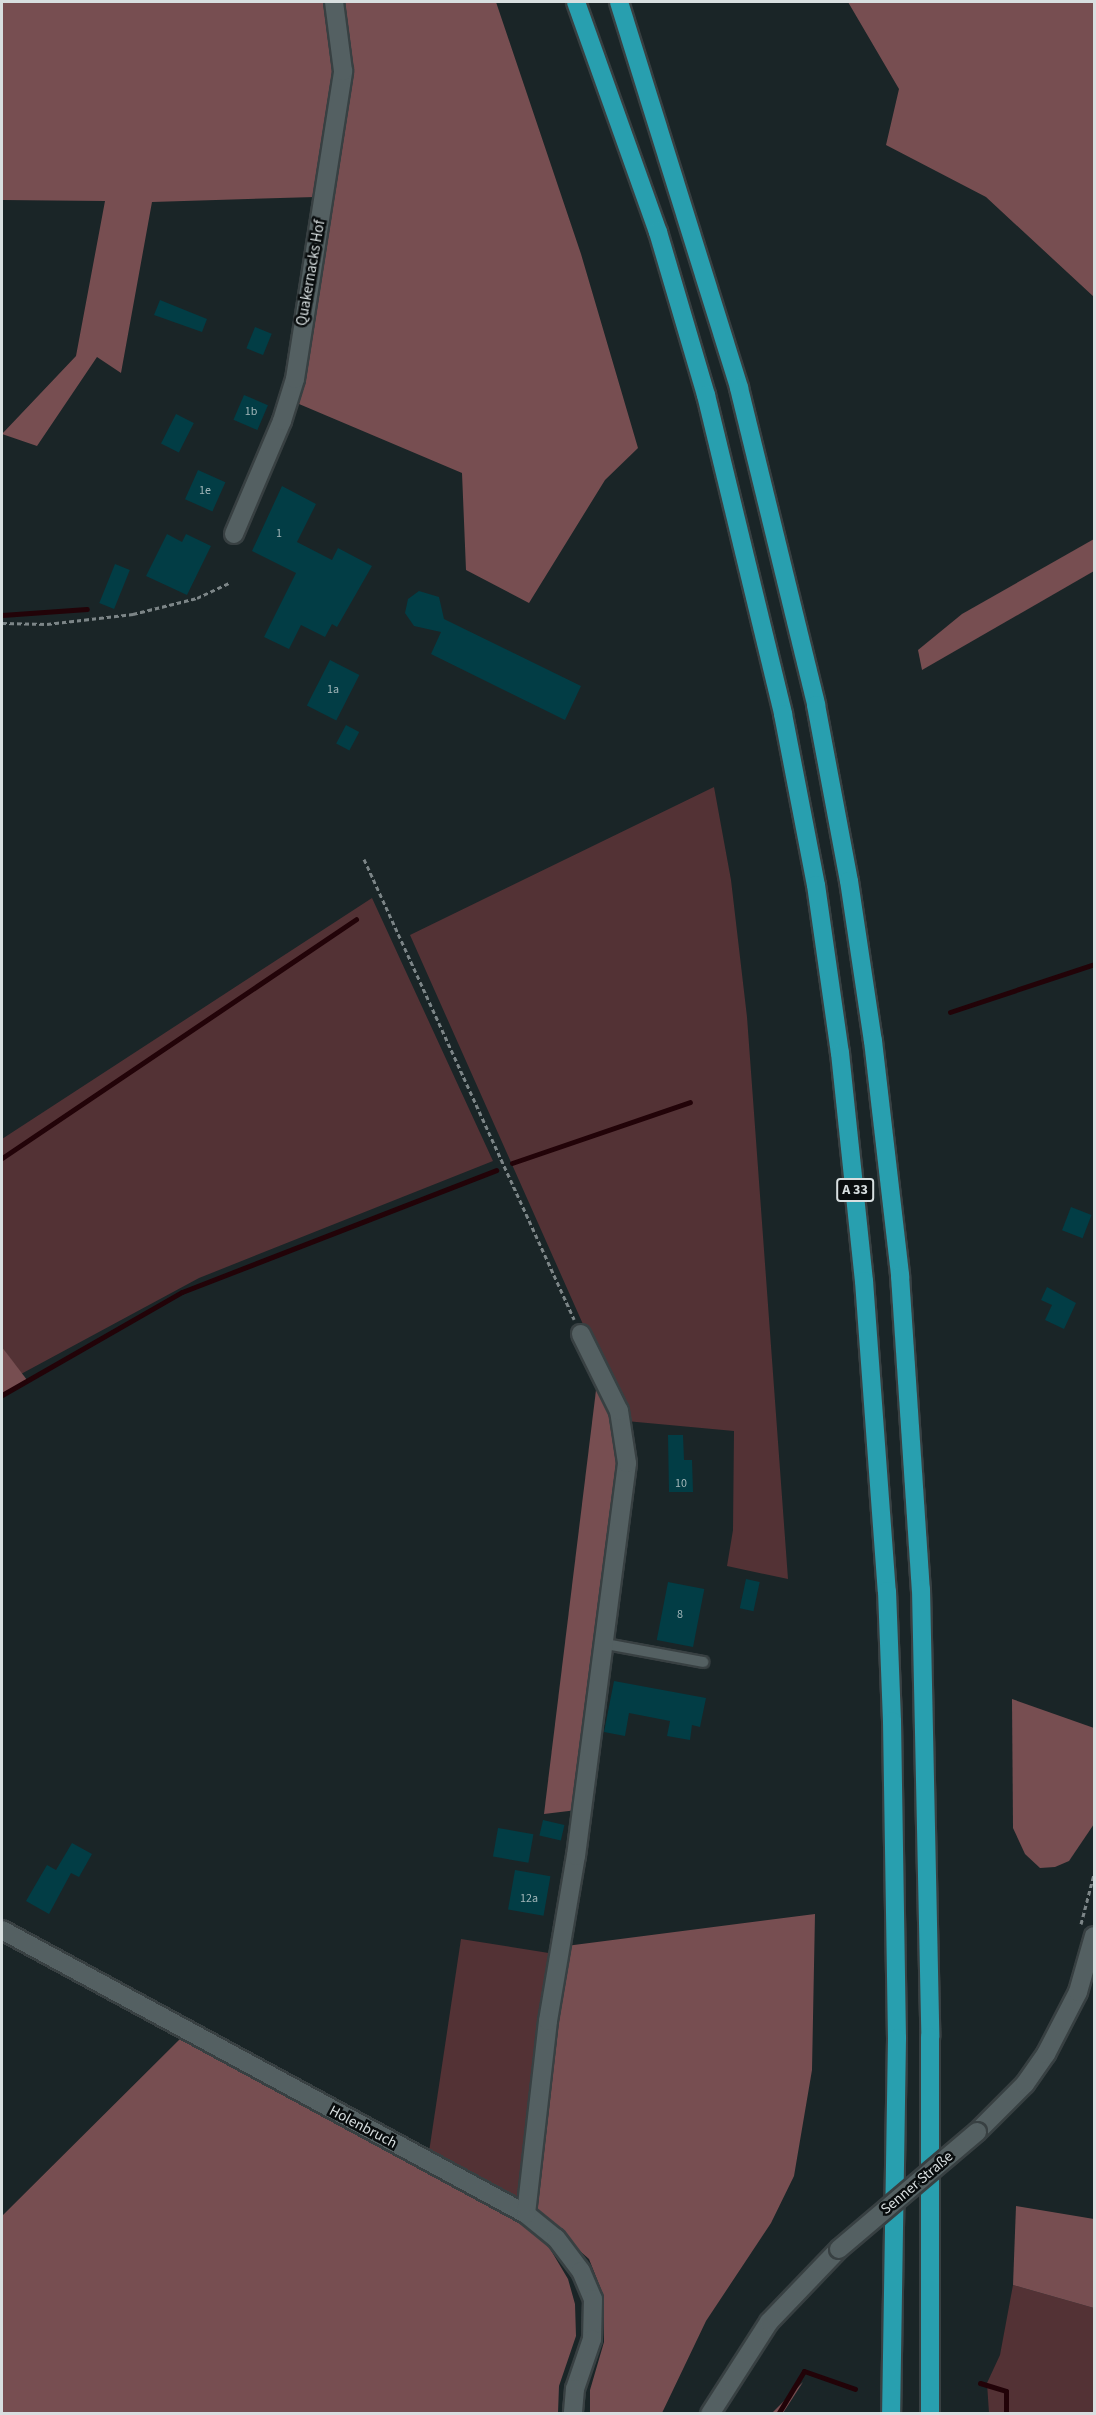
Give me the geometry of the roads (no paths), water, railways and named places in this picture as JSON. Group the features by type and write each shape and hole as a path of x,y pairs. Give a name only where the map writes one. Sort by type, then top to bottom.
{"highway":[{"name":"A 33","path":"576,2 658,232 706,395 783,714 816,885 840,1053 864,1281 887,1591 892,1721 897,2038 891,2414"},
{"name":"A 33","path":"619,2 739,388 816,705 849,881 873,1041 901,1288 921,1589 930,2037 930,2414"}],"street":[{"name":"Quakernacks Hof","path":"234,534 282,421 295,379 343,71 334,2"},
{"path":"526,2214 548,2021 576,1856 606,1644 627,1463 619,1411 581,1334"},
{"name":"Holenbruch","path":"2,1930 526,2214 556,2238 580,2271 593,2299 592,2339 575,2389 573,2414"},
{"name":"Senner Straße","path":"710,2414 769,2322 839,2249 977,2132 1025,2084 1046,2054 1078,1992 1087,1931"}],"lane":[{"path":"606,1644 703,1662"}],"waterway":[{"path":"2,615 87,609"},
{"path":"2,1158 356,919"},
{"path":"950,1012 1094,964"},
{"path":"512,1163 690,1102"},
{"path":"2,1395 182,1292 496,1170"},
{"path":"778,2414 804,2371 855,2389"},
{"path":"980,2383 1006,2391 1006,2414"}]}
